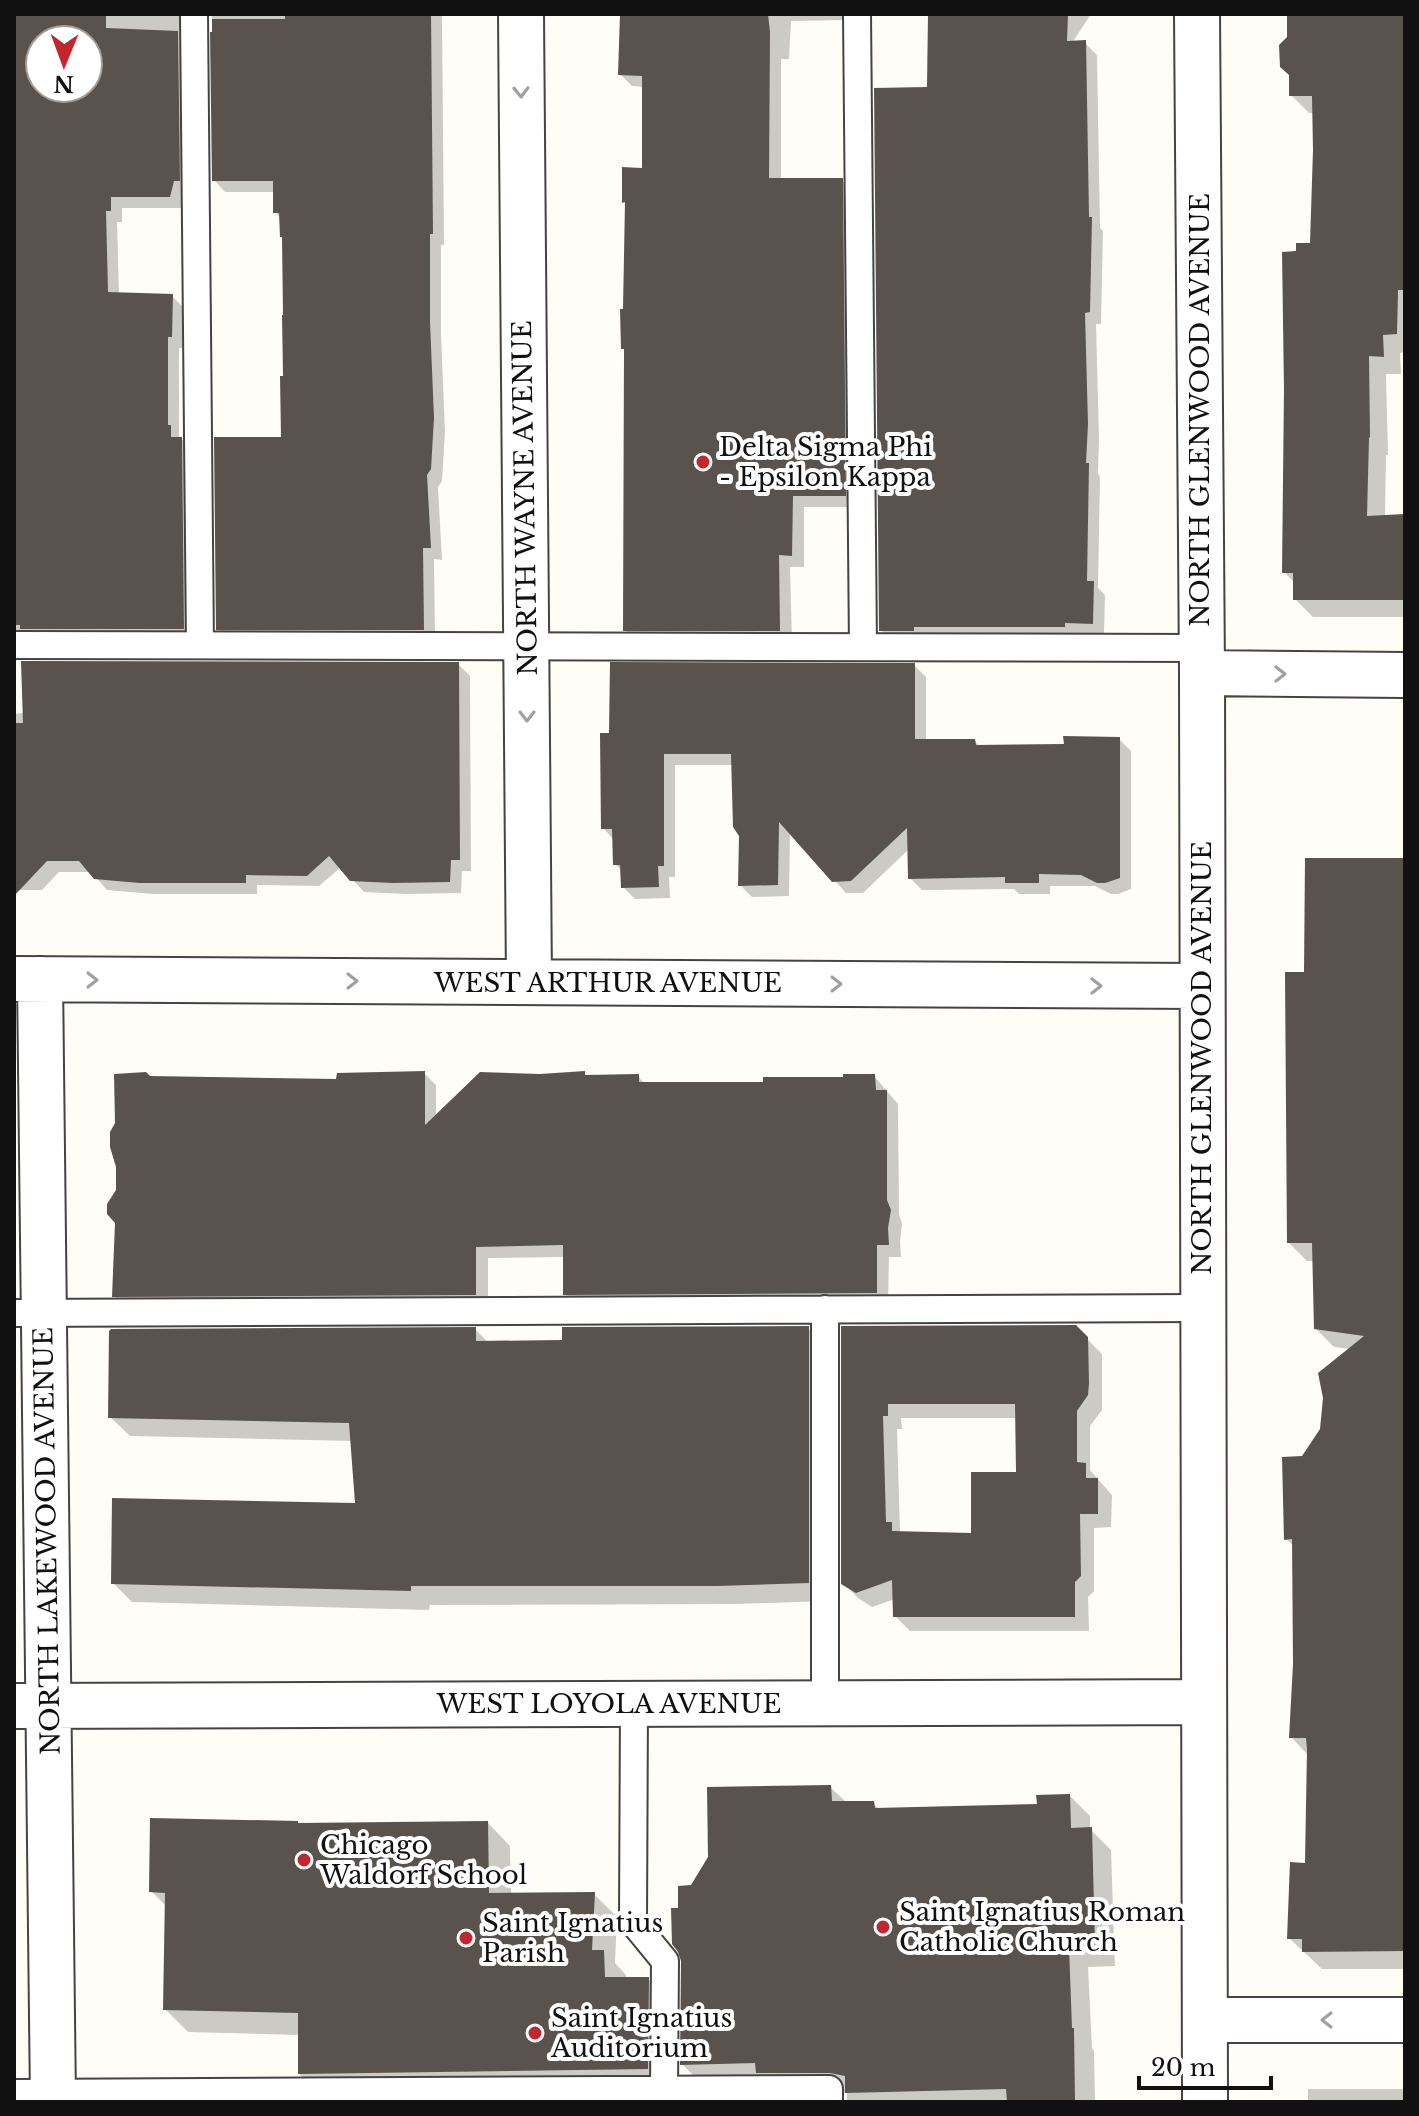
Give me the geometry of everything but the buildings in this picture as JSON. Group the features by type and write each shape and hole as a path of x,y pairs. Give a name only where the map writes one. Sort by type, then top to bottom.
{"street":[{"name":"NORTH WAYNE AVENUE","path":"521,14 529,982"},
{"name":"NORTH GLENWOOD AVENUE","path":"1197,14 1202,661 1205,2102"},
{"path":"1202,661 1405,675"},
{"name":"WEST ARTHUR AVENUE","path":"27,979 1202,986"},
{"name":"NORTH LAKEWOOD AVENUE","path":"27,979 31,1706 40,2096"},
{"name":"WEST LOYOLA AVENUE","path":"31,1706 1204,1702"},
{"path":"1205,2020 1405,2020"}],"lane":[{"path":"194,14 200,645"},
{"path":"857,14 863,647"},
{"path":"14,645 863,647 1202,661"},
{"path":"29,1313 1202,1308"},
{"path":"825,1309 825,1703"},
{"path":"634,1704 633,1922 665,1961 664,2090"},
{"path":"40,2096 829,2089 829,2102"}],"place":[{"name":"Delta Sigma Phi - Epsilon Kappa","path":"703,462"},
{"name":"Chicago Waldorf School","path":"304,1860"},
{"name":"Saint Ignatius Roman Catholic Church","path":"883,1927"},
{"name":"Saint Ignatius Parish","path":"466,1938"},
{"name":"Saint Ignatius Auditorium","path":"535,2033"}]}
